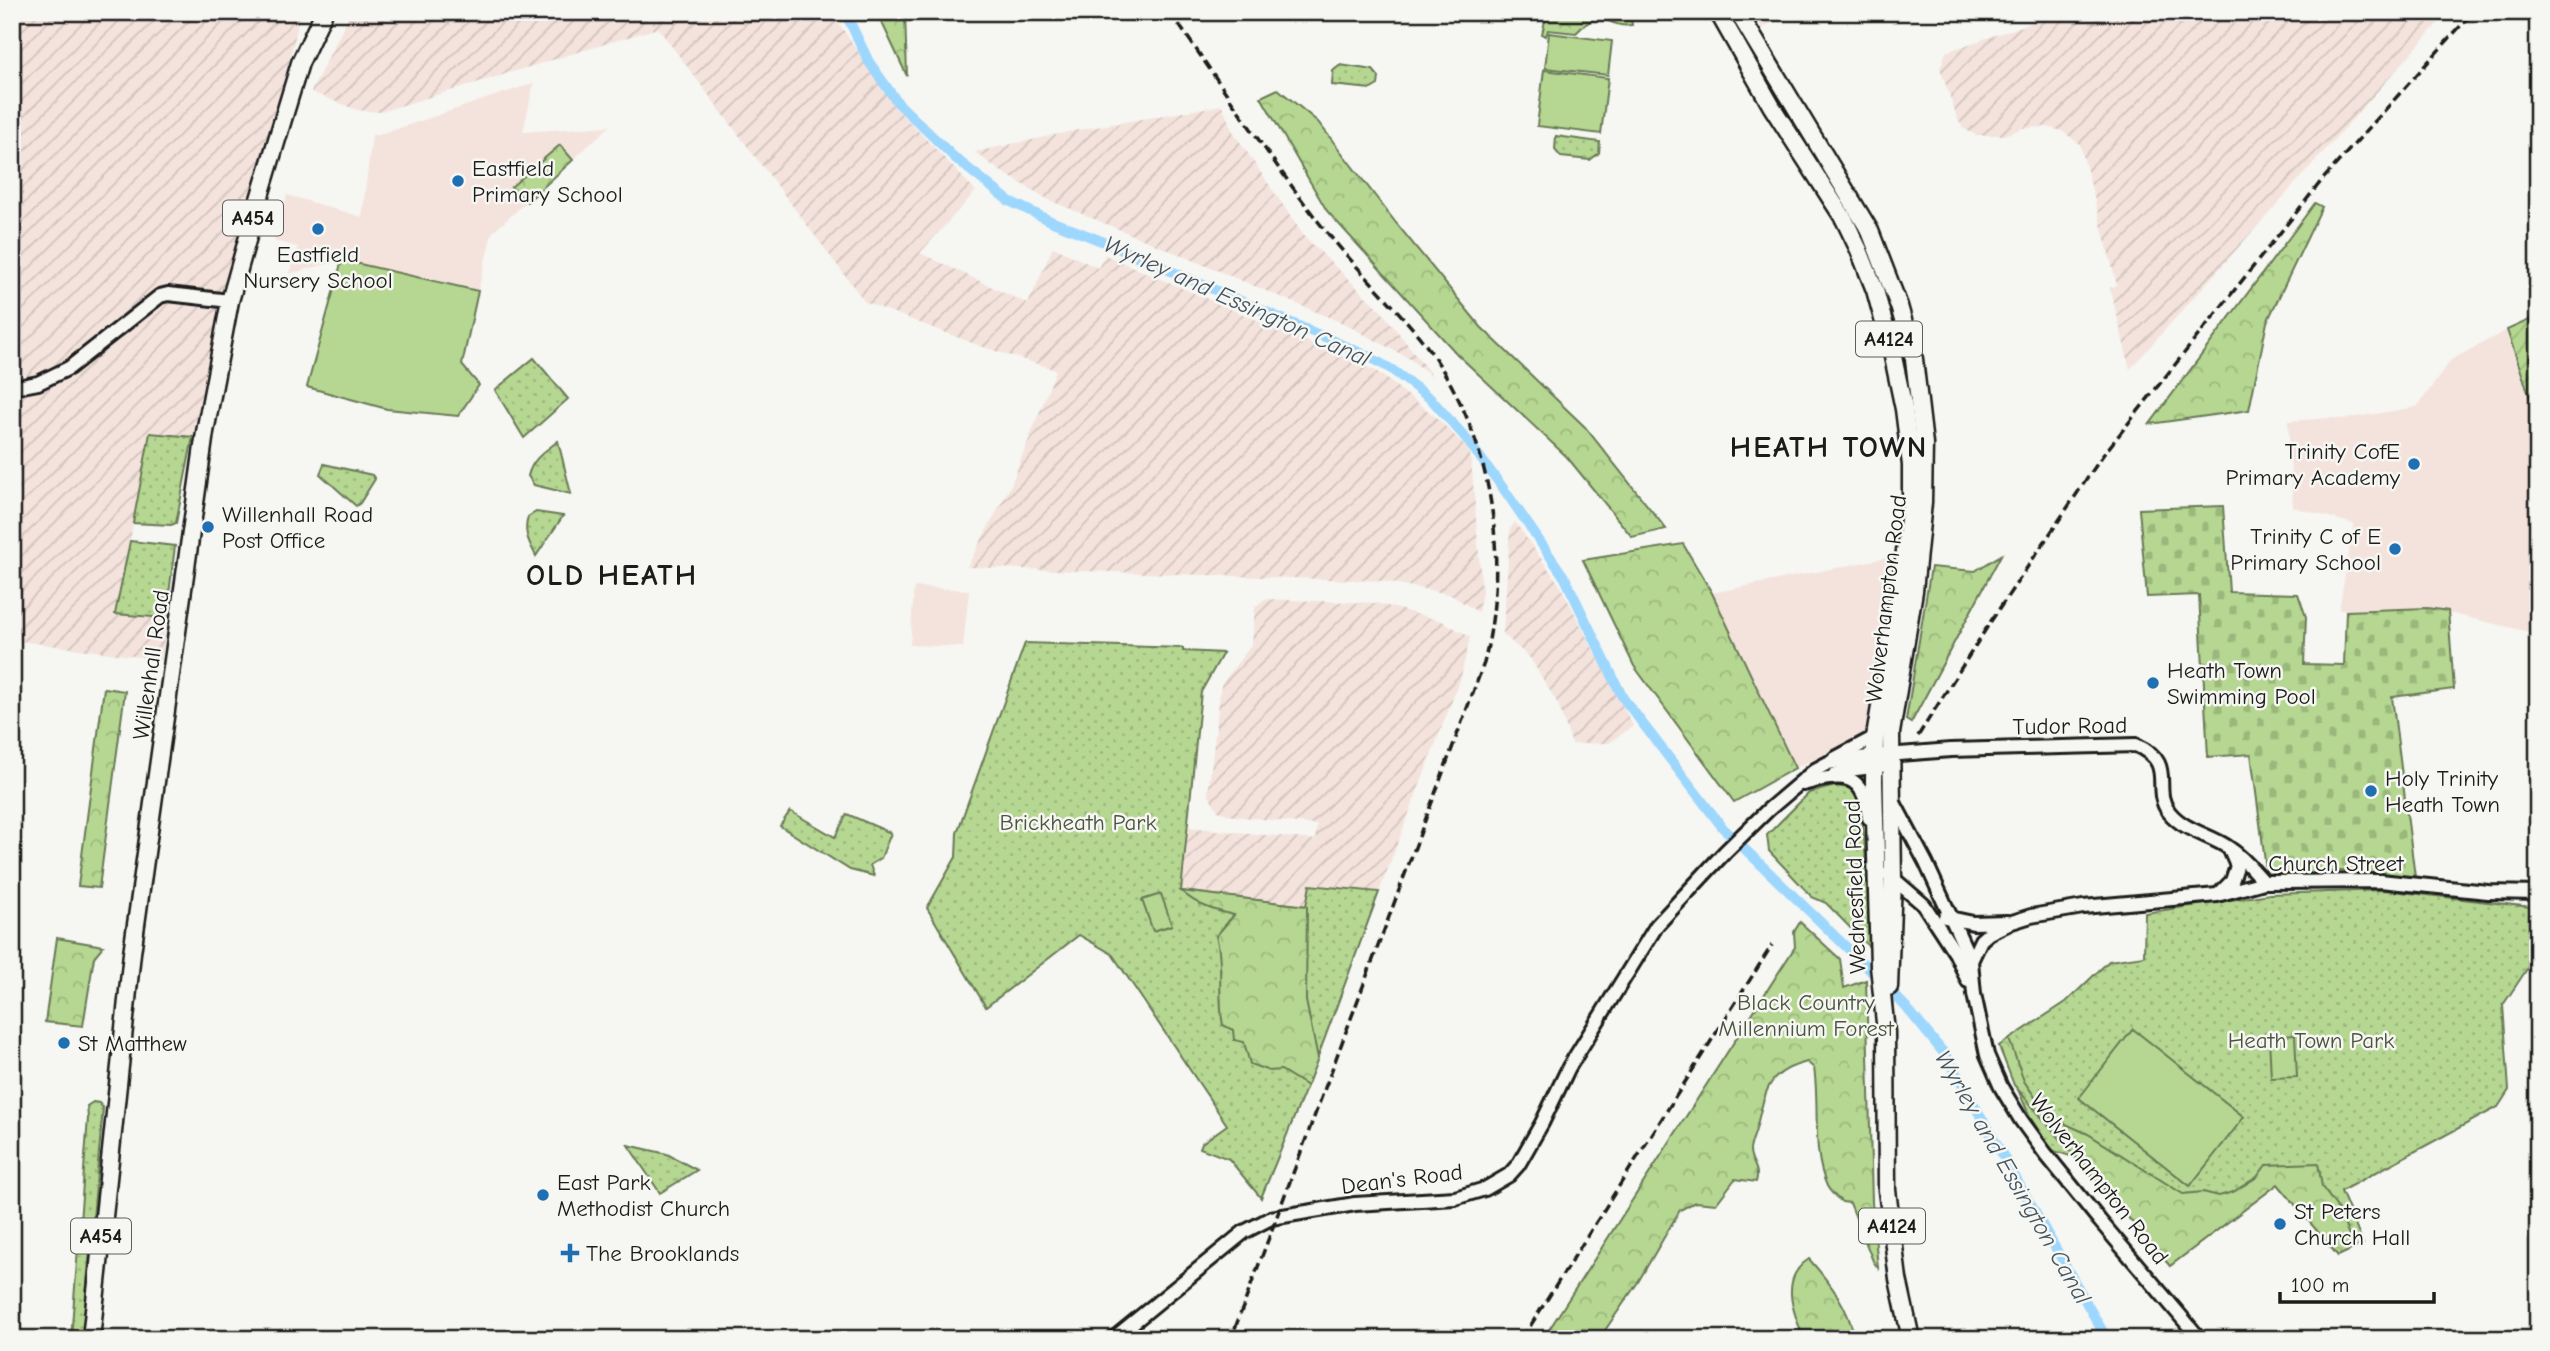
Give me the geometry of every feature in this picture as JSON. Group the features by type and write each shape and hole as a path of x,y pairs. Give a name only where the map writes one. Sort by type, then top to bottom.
{"main road":[{"name":"Willenhall Road","path":"91,1339 139,893 186,583 200,467 230,301 297,73 324,12"},
{"name":"A4124","path":"1718,12 1772,107"},
{"name":"A4124","path":"1738,12 1791,101"},
{"path":"1772,107 1791,101"},
{"name":"Wolverhampton Road","path":"1791,101 1870,231 1899,306 1914,359 1920,399 1924,444 1917,503 1914,591 1891,733 1879,759"},
{"name":"Wolverhampton Road","path":"1772,107 1844,219 1859,250 1875,290 1899,377 1917,503 1903,567 1875,737 1890,796 1893,880"},
{"name":"Wednesfield Road","path":"1879,759 1876,854 1885,927 1888,1190 1898,1279 1912,1339"},
{"name":"Wednesfield Road","path":"1885,927 1893,880"}],"street":[{"path":"12,388 38,383 69,368 160,296 168,293 230,301"},
{"path":"1828,763 1875,737"},
{"name":"Tudor Road","path":"1879,759 1951,750 2136,744 2150,751 2156,759 2161,772 2167,810 2191,828 2228,847 2264,881"},
{"path":"1828,763 1879,759"},
{"path":"1799,785 1879,759"},
{"name":"Dean's Road","path":"1113,1339 1244,1232 1262,1221 1355,1204 1455,1198 1485,1189 1509,1175 1518,1165 1542,1123 1569,1067 1657,925 1726,850 1815,770 1828,763"},
{"path":"1818,780 1840,778 1857,783 1865,794 1876,854"},
{"name":"Wolverhampton Road","path":"1890,796 1926,863 1970,961 1974,995 1987,1055 2001,1087 2021,1120 2100,1221 2200,1339"},
{"path":"1893,836 1901,834 1915,841"},
{"path":"2217,895 2232,881 2237,866 2228,847"},
{"name":"Wolverhampton Road","path":"1876,854 1893,880 1929,908 1956,954 1974,995"},
{"path":"1926,863 1929,908"},
{"name":"Church Street","path":"1929,908 1950,920 1973,923 2012,922 2083,907 2217,895 2264,881 2380,881 2488,892 2538,893"},
{"name":"Church Street","path":"1970,961 1981,940 2012,922"}],"shaded area":[{"path":"12,12 301,12 282,91 224,294 193,437 150,434 116,614 166,618 162,660 12,640 12,396 29,392 26,375 12,378"},
{"path":"351,12 831,12 899,111 976,191 920,253 1028,304 1053,247 1098,268 1105,255 1376,371 1436,417 1468,449 1471,458 1482,592 1478,612 1449,594 1382,581 967,567 1011,485 1056,370 980,346 865,302 658,28 380,112 357,110 311,92"},
{"path":"1754,12 1795,12 1762,28"},
{"path":"2063,12 2448,12 2130,369 2110,288 2117,285 2080,144 2062,131 2047,127 2023,128 2004,135 1976,135 1964,129 1958,120 1940,68 1946,52"},
{"name":"Eastfield Primary School","path":"534,83 523,132 610,126 492,233 478,291 342,260 289,274 298,247 274,241 287,195 362,217 372,135 379,135"},
{"path":"1222,105 1232,130 1304,236 1382,312 1433,377 1410,359 1345,324 1049,200 997,169 975,152 1073,131"},
{"name":"Trinity CofE Primary Academy","path":"2507,330 2538,421 2538,634 2427,608 2339,610 2354,524 2293,507 2288,421 2344,419 2417,407 2451,360"},
{"path":"1515,522 1560,585 1633,726 1609,743 1572,744 1558,704 1530,658 1503,634 1510,529"},
{"path":"1895,556 1866,735 1795,768 1712,593"},
{"path":"914,587 969,590 963,647 910,645"},
{"path":"1265,599 1376,603 1442,621 1470,637 1461,677 1379,892 1310,885 1307,906 1181,891 1188,827 1315,840 1317,825 1234,816 1218,811 1208,794 1221,685 1252,644 1255,607"}],"green space":[{"path":"877,12 905,12 907,76"},
{"path":"1547,12 1630,12 1632,25 1616,24 1599,18 1576,33 1548,30 1546,36 1542,34"},
{"path":"1549,33 1612,41 1608,75 1545,68"},
{"path":"1340,65 1373,70 1379,77 1378,85 1371,89 1332,85 1333,71"},
{"path":"1544,70 1608,78 1601,134 1537,126"},
{"path":"1278,89 1318,122 1481,327 1585,427 1666,529 1632,537 1567,457 1457,354 1327,211 1261,97"},
{"path":"1556,136 1600,142 1599,153 1590,160 1561,157 1555,150"},
{"path":"560,145 573,160 527,202 511,187"},
{"path":"2315,203 2322,207 2267,322 2249,410 2150,424"},
{"path":"342,260 478,291 462,365 479,385 458,416 387,409 307,387"},
{"path":"2538,316 2538,421 2507,330"},
{"path":"534,358 568,399 524,438 495,390"},
{"path":"150,433 193,437 176,523 171,525 133,523"},
{"path":"558,441 571,494 534,485 528,476 536,460"},
{"path":"324,464 372,475 375,479 356,506 320,474"},
{"path":"2223,506 2229,592 2298,594 2306,617 2304,664 2344,665 2346,611 2427,608 2448,611 2454,689 2392,697 2415,877 2340,871 2267,877 2251,754 2208,757 2199,595 2147,597 2139,509"},
{"path":"536,512 563,516 536,556 526,528 528,517"},
{"path":"130,541 175,546 166,618 115,614"},
{"path":"1683,544 1712,593 1795,768 1734,802 1634,666 1583,560"},
{"path":"2001,555 1911,723 1906,720 1931,567 1975,571"},
{"name":"Brickheath Park","path":"1025,643 1183,648 1183,651 1223,653 1201,692 1181,891 1306,906 1310,885 1379,892 1307,1086 1261,1198 1229,1159 1200,1148 1202,1143 1227,1125 1112,954 1079,935 986,1007 927,908 956,857 957,833"},
{"path":"104,688 125,691 99,888 78,886"},
{"path":"1835,786 1855,789 1861,797 1869,947 1826,903 1812,897 1769,851 1767,835 1809,793"},
{"path":"790,811 835,837 847,814 891,833 881,858 870,865 874,876 850,870 780,826"},
{"name":"Heath Town Park","path":"2384,890 2531,907 2533,960 2503,1005 2509,1090 2498,1107 2341,1191 2363,1244 2338,1256 2278,1184 2170,1266 2077,1158 2051,1150 2030,1117 1999,1046 2066,1002 2109,961 2144,956 2145,913 2270,894"},
{"path":"1181,891 1307,906 1306,1001 1318,1058 1307,1086 1281,1070 1269,1071 1250,1064 1244,1042 1234,1040 1233,1030 1223,1025 1220,958 1216,936 1234,915 1206,907"},
{"path":"1161,894 1172,925 1153,931 1142,900"},
{"name":"Black Country Millennium Forest","path":"1800,922 1840,959 1844,988 1866,980 1872,1202 1878,1268 1850,1203 1842,1202 1832,1193 1822,1172 1817,1143 1814,1068 1807,1062 1784,1071 1770,1084 1766,1092 1750,1148 1757,1173 1756,1182 1735,1179 1716,1204 1695,1202 1680,1210 1638,1282 1599,1339 1543,1339 1795,947 1794,932"},
{"path":"57,938 103,946 94,957 83,1026 45,1022"},
{"path":"2133,1029 2244,1117 2190,1186 2079,1098"},
{"path":"2295,1035 2297,1077 2271,1078 2269,1037"},
{"path":"2009,1039 2024,1081 2048,1116 2088,1134 2183,1194 2203,1192 2219,1196 2233,1192 2257,1177 2266,1165 2318,1163 2322,1187 2336,1206 2355,1248 2338,1256 2278,1184 2170,1266 2014,1085 1999,1046"},
{"path":"93,1102 99,1103 103,1108 82,1339 71,1339 87,1106"},
{"path":"628,1145 667,1154 697,1170 660,1193"},
{"path":"1809,1259 1838,1296 1855,1339 1804,1339 1793,1307 1791,1286 1800,1267"}],"waterway":[{"name":"Wyrley and Essington Canal","path":"845,12 869,62 898,103 955,158 1009,201 1366,355 1391,369 1431,399 1464,436 1503,488 1565,578 1623,698 1723,828 1866,966 1906,1007 1947,1057 2107,1339"}],"railway":[{"path":"1170,12 1314,216 1409,324 1446,375 1465,413 1479,453 1495,536 1496,579 1484,663 1231,1339"},
{"path":"1918,736 1991,621 2103,455 2323,179 2473,12"},
{"path":"1522,1339 1772,945"}],"place":[{"name":"Eastfield Primary School","path":"458,181"},
{"name":"Eastfield Nursery School","path":"318,229"},
{"name":"Trinity CofE Primary Academy","path":"2414,464"},
{"name":"Willenhall Road Post Office","path":"208,527"},
{"name":"Trinity C of E Primary School","path":"2395,549"},
{"name":"Heath Town Swimming Pool","path":"2153,683"},
{"name":"Holy Trinity Heath Town","path":"2371,791"},
{"name":"St Matthew","path":"64,1043"},
{"name":"East Park Methodist Church","path":"543,1195"},
{"name":"St Peters Church Hall","path":"2280,1224"},
{"name":"The Brooklands","path":"570,1253"}],"district":[{"name":"HEATH TOWN","path":"1829,447"},
{"name":"OLD HEATH","path":"612,575"}]}
